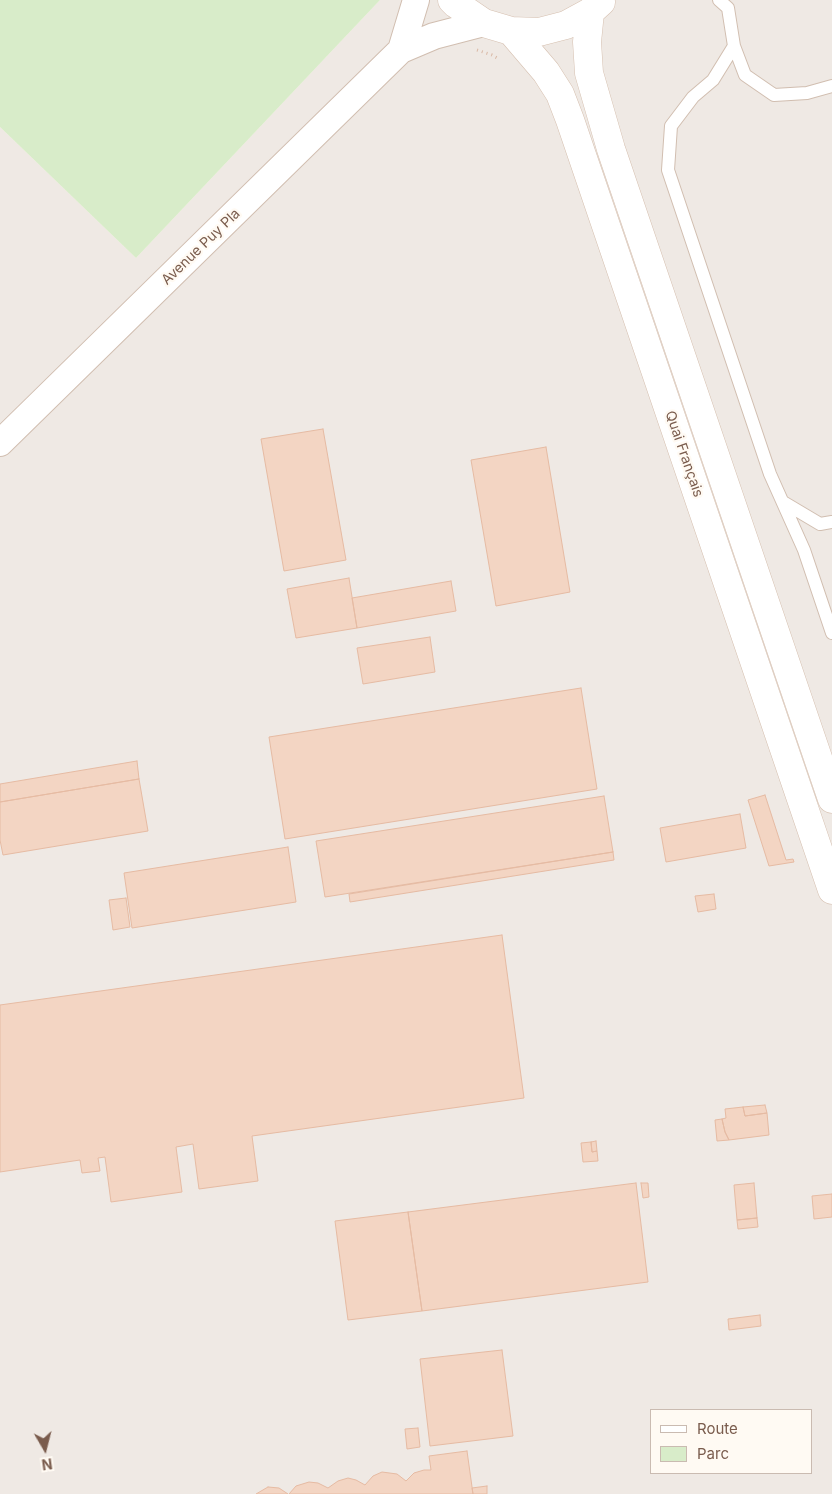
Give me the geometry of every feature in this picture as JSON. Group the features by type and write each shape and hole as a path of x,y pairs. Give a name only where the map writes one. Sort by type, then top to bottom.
{"main road":[{"path":"452,0 484,23 511,31 538,32 566,25 596,6"},
{"path":"596,6 587,42 590,73 611,149 832,798"},
{"name":"Quai Français","path":"511,31 546,72 560,94 570,120 832,890"}],"street":[{"name":"Avenue Puy Pla","path":"401,50 416,0"},
{"name":"Avenue Puy Pla","path":"0,444 401,50 434,36 484,23"}],"lane":[{"path":"719,0 728,8 734,46 745,75 774,95 807,93 832,86"},
{"path":"734,46 713,80 693,97 671,126 668,170 770,474 804,550 832,633"},
{"path":"783,502 820,524 832,522"}],"shaded area":[{"path":"380,0 832,0 832,1494 0,1494 0,127 136,258"}],"green space":[{"path":"0,0 380,0 136,258 0,127"}],"building":[{"path":"323,429 346,560 284,571 261,439"},
{"path":"546,447 570,592 496,606 471,460"},
{"path":"349,578 357,628 296,638 287,589"},
{"path":"451,581 456,611 357,628 352,598"},
{"path":"430,637 435,672 363,684 357,648"},
{"path":"581,688 597,789 285,839 269,737"},
{"path":"137,761 139,779 0,802 0,784"},
{"path":"139,779 148,831 3,855 0,840 0,802"},
{"path":"765,795 786,860 793,859 794,862 769,866 748,800"},
{"path":"604,796 613,852 325,897 316,841"},
{"path":"740,814 746,848 666,862 660,828"},
{"path":"288,847 296,902 132,928 124,873"},
{"path":"613,852 614,860 350,902 349,894"},
{"path":"714,894 716,909 698,912 695,896"},
{"path":"126,898 130,927 113,930 109,900"},
{"path":"502,935 524,1098 252,1136 258,1181 199,1189 193,1144 176,1147 182,1192 111,1202 105,1157 98,1158 100,1171 82,1173 80,1160 0,1172 0,1005"},
{"path":"765,1105 767,1113 745,1116 743,1107"},
{"path":"743,1107 745,1116 767,1113 769,1135 729,1140 722,1119 726,1118 725,1109"},
{"path":"722,1119 729,1140 717,1141 715,1120"},
{"path":"596,1141 597,1151 592,1152 591,1142"},
{"path":"591,1142 592,1152 597,1151 598,1161 583,1162 581,1143"},
{"path":"636,1183 648,1282 422,1311 408,1212"},
{"path":"641,1183 648,1183 649,1197 643,1198"},
{"path":"754,1183 757,1218 737,1220 734,1185"},
{"path":"832,1194 832,1217 814,1219 812,1196"},
{"path":"408,1212 422,1311 348,1320 335,1221"},
{"path":"757,1218 758,1227 738,1229 737,1220"},
{"path":"760,1315 761,1326 729,1330 728,1319"},
{"path":"502,1350 513,1436 430,1446 420,1359"},
{"path":"418,1428 420,1447 407,1449 405,1429"},
{"path":"467,1451 473,1494 289,1494 296,1486 309,1482 318,1483 328,1488 338,1481 348,1478 365,1485 373,1476 382,1472 397,1474 406,1481 414,1473 431,1470 429,1456"},
{"path":"487,1486 487,1494 473,1494 472,1488"},
{"path":"268,1487 279,1488 288,1494 256,1494"}]}
